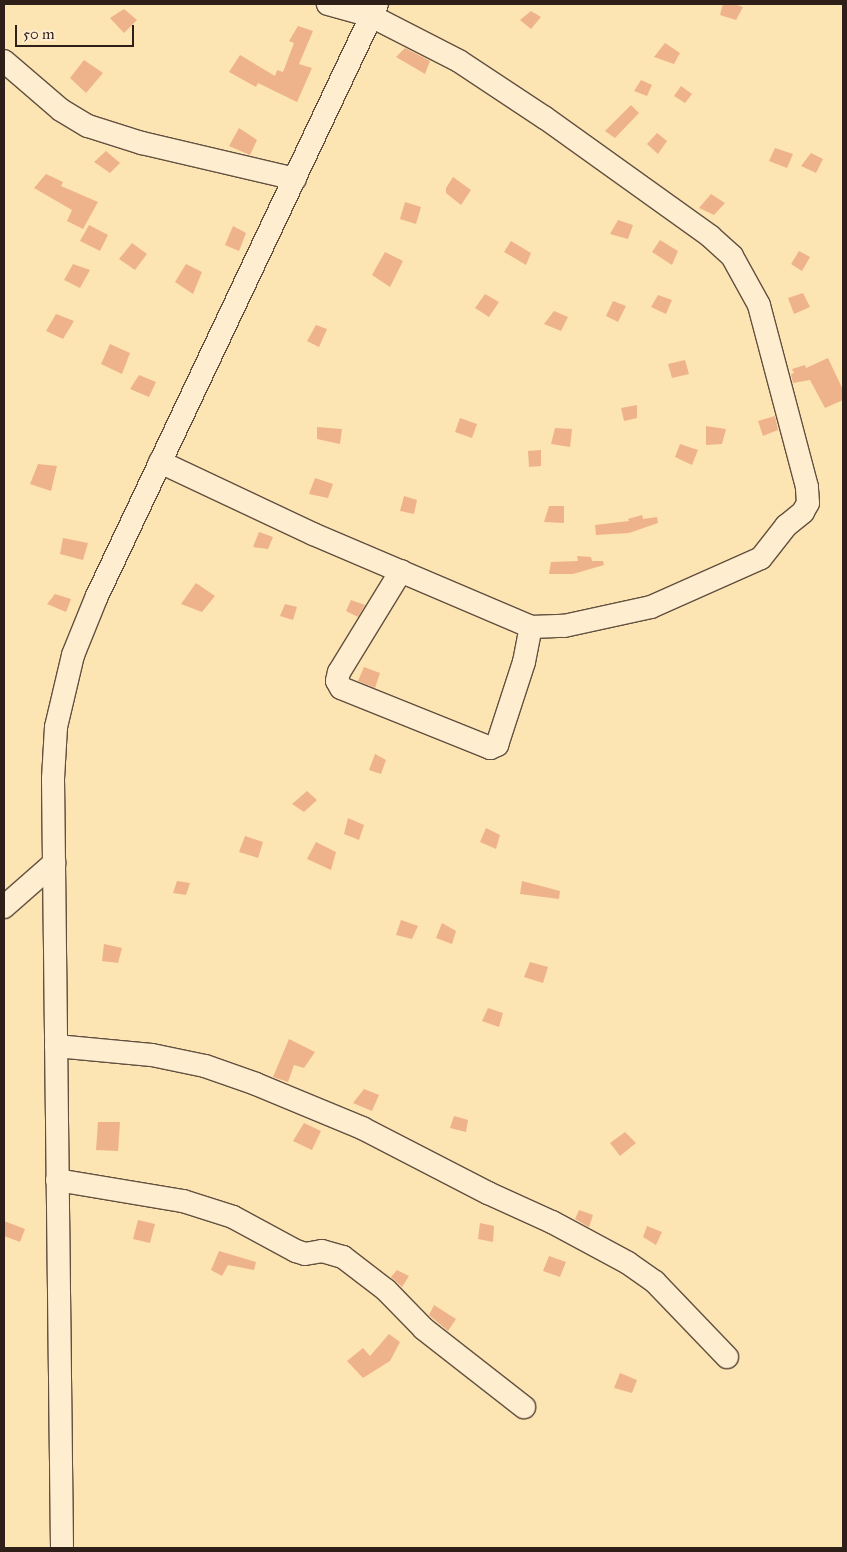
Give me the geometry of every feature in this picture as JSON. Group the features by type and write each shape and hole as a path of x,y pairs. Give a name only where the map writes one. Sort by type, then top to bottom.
{"street":[{"path":"160,462 313,534 531,627 564,626 651,608 761,558 786,526 803,512 808,503 807,487 758,306 732,256 710,236 459,61 374,10 328,4"},
{"path":"62,1548 53,779 56,727 73,655 96,596 374,10"},
{"path":"4,61 61,110 88,126 142,143 295,179"},
{"path":"401,571 339,672 337,681 340,688 490,748 497,745 524,662 531,627"},
{"path":"4,908 54,863"},
{"path":"56,1046 152,1055 205,1066 256,1084 362,1128 488,1194 552,1222 628,1264 654,1282 727,1357"},
{"path":"57,1180 183,1201 233,1217 296,1251 305,1254 322,1251 343,1257 386,1290 424,1329 524,1407"}],"building":[{"path":"723,4 734,4 743,7 736,20 720,15"},
{"path":"124,9 137,20 124,33 110,18"},
{"path":"531,11 541,17 531,29 520,20"},
{"path":"298,26 313,31 299,64 312,68 297,102 258,83 256,87 229,72 240,55 275,76 277,70 283,72 294,43 289,41"},
{"path":"665,43 680,53 674,64 654,57"},
{"path":"405,48 430,61 425,74 396,57"},
{"path":"84,60 103,73 86,93 70,78"},
{"path":"641,80 652,85 647,96 634,91"},
{"path":"681,86 692,94 685,103 674,96"},
{"path":"631,105 639,113 615,138 605,131"},
{"path":"239,128 257,140 250,155 229,146"},
{"path":"657,133 667,141 658,154 647,144"},
{"path":"775,148 793,154 787,168 769,161"},
{"path":"106,151 120,163 110,173 94,162"},
{"path":"811,153 823,159 816,173 801,166"},
{"path":"46,174 63,182 61,186 98,202 83,229 67,221 72,210 34,188"},
{"path":"453,177 471,190 461,205 446,193 446,188"},
{"path":"711,194 725,203 714,215 699,208"},
{"path":"405,202 421,207 416,224 400,219"},
{"path":"618,220 633,225 628,239 610,234"},
{"path":"89,225 108,235 100,251 80,241"},
{"path":"233,226 246,233 239,251 225,245"},
{"path":"660,240 678,251 672,265 652,252"},
{"path":"511,241 531,253 526,265 504,252"},
{"path":"132,243 147,254 135,270 119,259"},
{"path":"799,251 810,257 802,271 791,264"},
{"path":"385,252 403,261 390,287 372,275"},
{"path":"73,264 90,270 80,288 64,280"},
{"path":"186,264 202,272 193,294 175,282"},
{"path":"803,293 810,307 794,314 788,298"},
{"path":"485,294 499,302 489,317 475,308"},
{"path":"658,295 672,300 666,314 651,307"},
{"path":"613,301 626,306 618,322 606,316"},
{"path":"554,311 568,317 561,331 544,324"},
{"path":"56,314 74,321 63,339 46,331"},
{"path":"316,325 327,329 319,347 307,341"},
{"path":"110,344 130,353 122,374 101,364"},
{"path":"828,358 843,390 843,400 825,408 810,380 793,383 791,374 794,373 792,369 805,365 806,368"},
{"path":"685,360 689,374 672,378 668,364"},
{"path":"139,375 156,382 149,397 130,389"},
{"path":"637,405 637,418 624,421 621,408"},
{"path":"775,416 778,430 763,436 758,421"},
{"path":"460,418 477,424 472,438 455,432"},
{"path":"706,426 726,429 722,444 706,445"},
{"path":"317,427 342,429 340,444 317,439"},
{"path":"555,428 572,429 570,447 551,444"},
{"path":"680,444 698,450 692,465 675,457"},
{"path":"541,450 541,466 529,467 528,451"},
{"path":"38,464 57,466 51,491 30,484"},
{"path":"315,478 333,484 328,498 309,494"},
{"path":"404,496 417,500 414,514 400,511"},
{"path":"549,506 564,506 564,523 544,522"},
{"path":"642,515 643,519 657,517 658,523 629,533 596,535 595,525 629,521 628,519"},
{"path":"259,532 273,537 268,549 253,547"},
{"path":"63,538 88,543 83,560 60,554"},
{"path":"577,556 591,557 592,561 603,561 604,565 573,574 549,574 551,562 578,561"},
{"path":"196,583 215,596 202,612 181,604"},
{"path":"55,594 71,599 66,612 47,604"},
{"path":"351,600 365,605 358,617 346,611"},
{"path":"285,604 297,607 293,620 280,616"},
{"path":"364,667 380,673 375,688 358,681"},
{"path":"375,754 386,760 381,774 369,770"},
{"path":"307,791 317,800 304,812 292,804"},
{"path":"348,818 364,825 359,840 344,834"},
{"path":"486,828 500,835 496,849 480,842"},
{"path":"245,836 263,842 258,858 239,852"},
{"path":"316,842 336,852 331,870 307,859"},
{"path":"177,881 190,883 186,895 173,893"},
{"path":"522,881 560,891 559,899 520,894"},
{"path":"401,920 418,926 412,939 396,935"},
{"path":"442,923 456,931 452,944 436,938"},
{"path":"104,944 122,948 118,963 102,961"},
{"path":"530,962 548,967 543,983 524,977"},
{"path":"488,1008 503,1013 499,1027 482,1021"},
{"path":"289,1039 315,1052 304,1068 294,1065 288,1082 273,1077"},
{"path":"364,1089 379,1095 372,1111 353,1103"},
{"path":"454,1116 468,1120 466,1132 450,1128"},
{"path":"98,1122 120,1122 118,1151 96,1150"},
{"path":"304,1123 321,1131 312,1150 293,1141"},
{"path":"625,1132 636,1143 620,1156 610,1143"},
{"path":"579,1210 593,1215 589,1227 575,1219"},
{"path":"138,1220 155,1224 150,1243 133,1239"},
{"path":"4,1221 25,1229 20,1242 4,1236"},
{"path":"480,1223 494,1226 493,1242 478,1239"},
{"path":"647,1226 662,1232 656,1245 643,1237"},
{"path":"219,1251 256,1262 254,1270 228,1265 222,1276 211,1270"},
{"path":"549,1256 566,1262 560,1277 543,1271"},
{"path":"397,1270 409,1276 402,1287 391,1277"},
{"path":"434,1305 456,1319 448,1331 429,1315"},
{"path":"389,1334 400,1342 390,1361 363,1378 347,1361 363,1348 370,1356"},
{"path":"620,1373 637,1380 632,1393 614,1388"}]}
